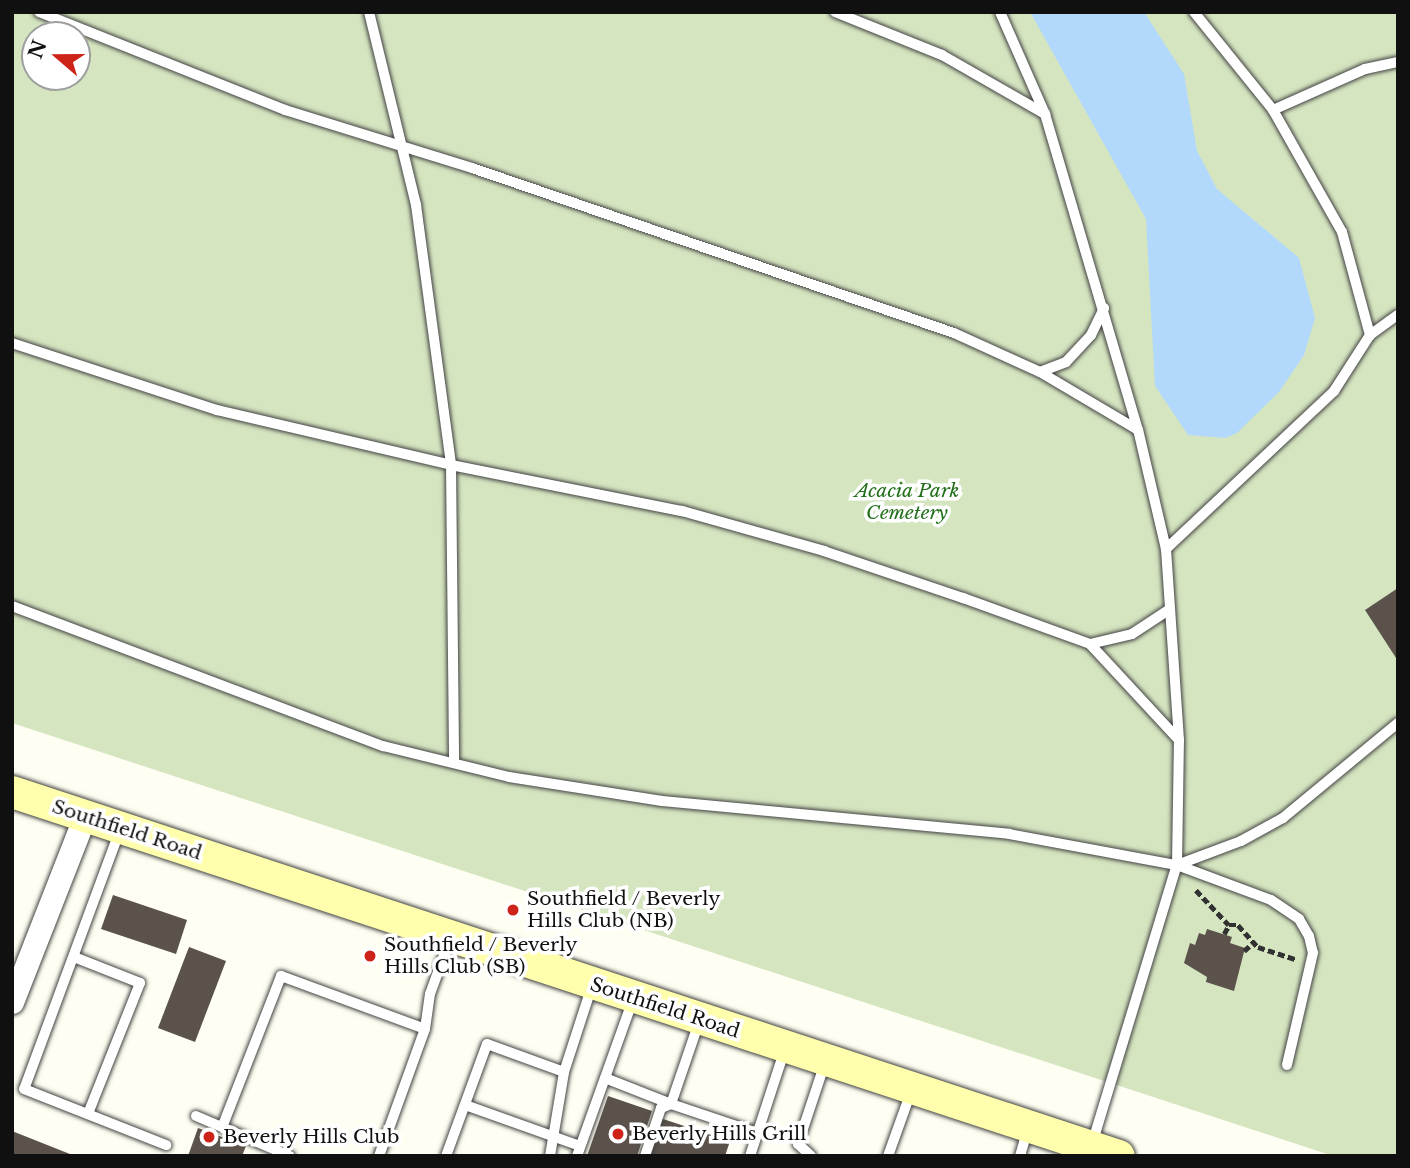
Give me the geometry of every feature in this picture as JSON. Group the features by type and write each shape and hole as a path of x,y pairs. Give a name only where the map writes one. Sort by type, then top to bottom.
{"main road":[{"name":"Southfield Road","path":"12,792 785,1048 1029,1125 1099,1153"}],"street":[{"path":"12,1002 85,816"}],"lane":[{"path":"39,12 216,85 405,150 858,298 1040,372 1138,430"},
{"path":"369,12 405,150 429,288 451,466 454,764"},
{"path":"835,12 942,55 1045,114"},
{"path":"1000,12 1045,114 1138,430 1166,550 1179,740 1177,865 1099,1153"},
{"path":"1194,12 1273,110 1342,232 1370,335"},
{"path":"1273,110 1365,69 1398,62"},
{"path":"1040,372 1066,362 1091,335 1104,308"},
{"path":"1166,550 1334,391 1370,335 1398,315"},
{"path":"12,344 217,410 451,466 682,511 824,551 1090,644 1179,740"},
{"path":"12,606 295,715 383,746 454,764 662,801 1009,834 1177,865 1227,880 1288,909 1309,936 1310,963 1287,1065"},
{"path":"1090,644 1132,635 1170,609"},
{"path":"1177,865 1241,841 1283,818 1398,723"},
{"path":"121,827 24,1089 166,1145"},
{"path":"379,1156 425,1029 430,994 451,936"},
{"path":"74,957 140,982 88,1114"},
{"path":"223,1125 281,976 425,1029"},
{"path":"550,1156 564,1072 592,983"},
{"path":"465,1105 554,1137 579,1151 634,997"},
{"path":"645,1156 661,1108 671,1104 700,1019"},
{"path":"446,1156 487,1044 564,1072"},
{"path":"750,1156 785,1048"},
{"path":"791,1156 798,1144 825,1060"},
{"path":"605,1078 757,1133"},
{"path":"888,1156 913,1088"},
{"path":"196,1116 223,1125 289,1156"},
{"path":"1020,1156 1029,1125"},
{"path":"798,1144 811,1156"}],"path":[{"path":"1177,865 1228,925 1238,925 1254,943 1310,963"},
{"path":"1224,934 1228,925"},
{"path":"1244,951 1254,943"}],"green space":[{"name":"Acacia Park Cemetery","path":"12,12 1398,12 1398,1156 1333,1156 12,723"}],"water":[{"path":"1030,12 1144,12 1184,74 1197,151 1217,189 1299,258 1315,318 1304,355 1279,392 1237,433 1225,438 1188,435 1155,386 1146,219"}],"building":[{"path":"1398,588 1398,661 1365,610"},
{"path":"113,895 187,920 176,954 101,929"},
{"path":"1207,929 1232,937 1230,943 1245,948 1234,991 1206,982 1207,977 1184,963 1190,943 1195,945 1199,933 1205,935"},
{"path":"189,947 226,961 195,1042 158,1028"},
{"path":"608,1096 652,1111 637,1156 587,1156"},
{"path":"660,1118 730,1141 725,1156 648,1156"},
{"name":"Beverly Hills Club","path":"198,1128 246,1146 242,1156 188,1156"},
{"path":"12,1131 75,1156 12,1156"}],"place":[{"name":"Southfield / Beverly Hills Club (NB)","path":"513,910"},
{"name":"Southfield / Beverly Hills Club (SB)","path":"370,956"},
{"name":"Beverly Hills Grill","path":"618,1134"},
{"name":"Beverly Hills Club","path":"209,1137"}]}
